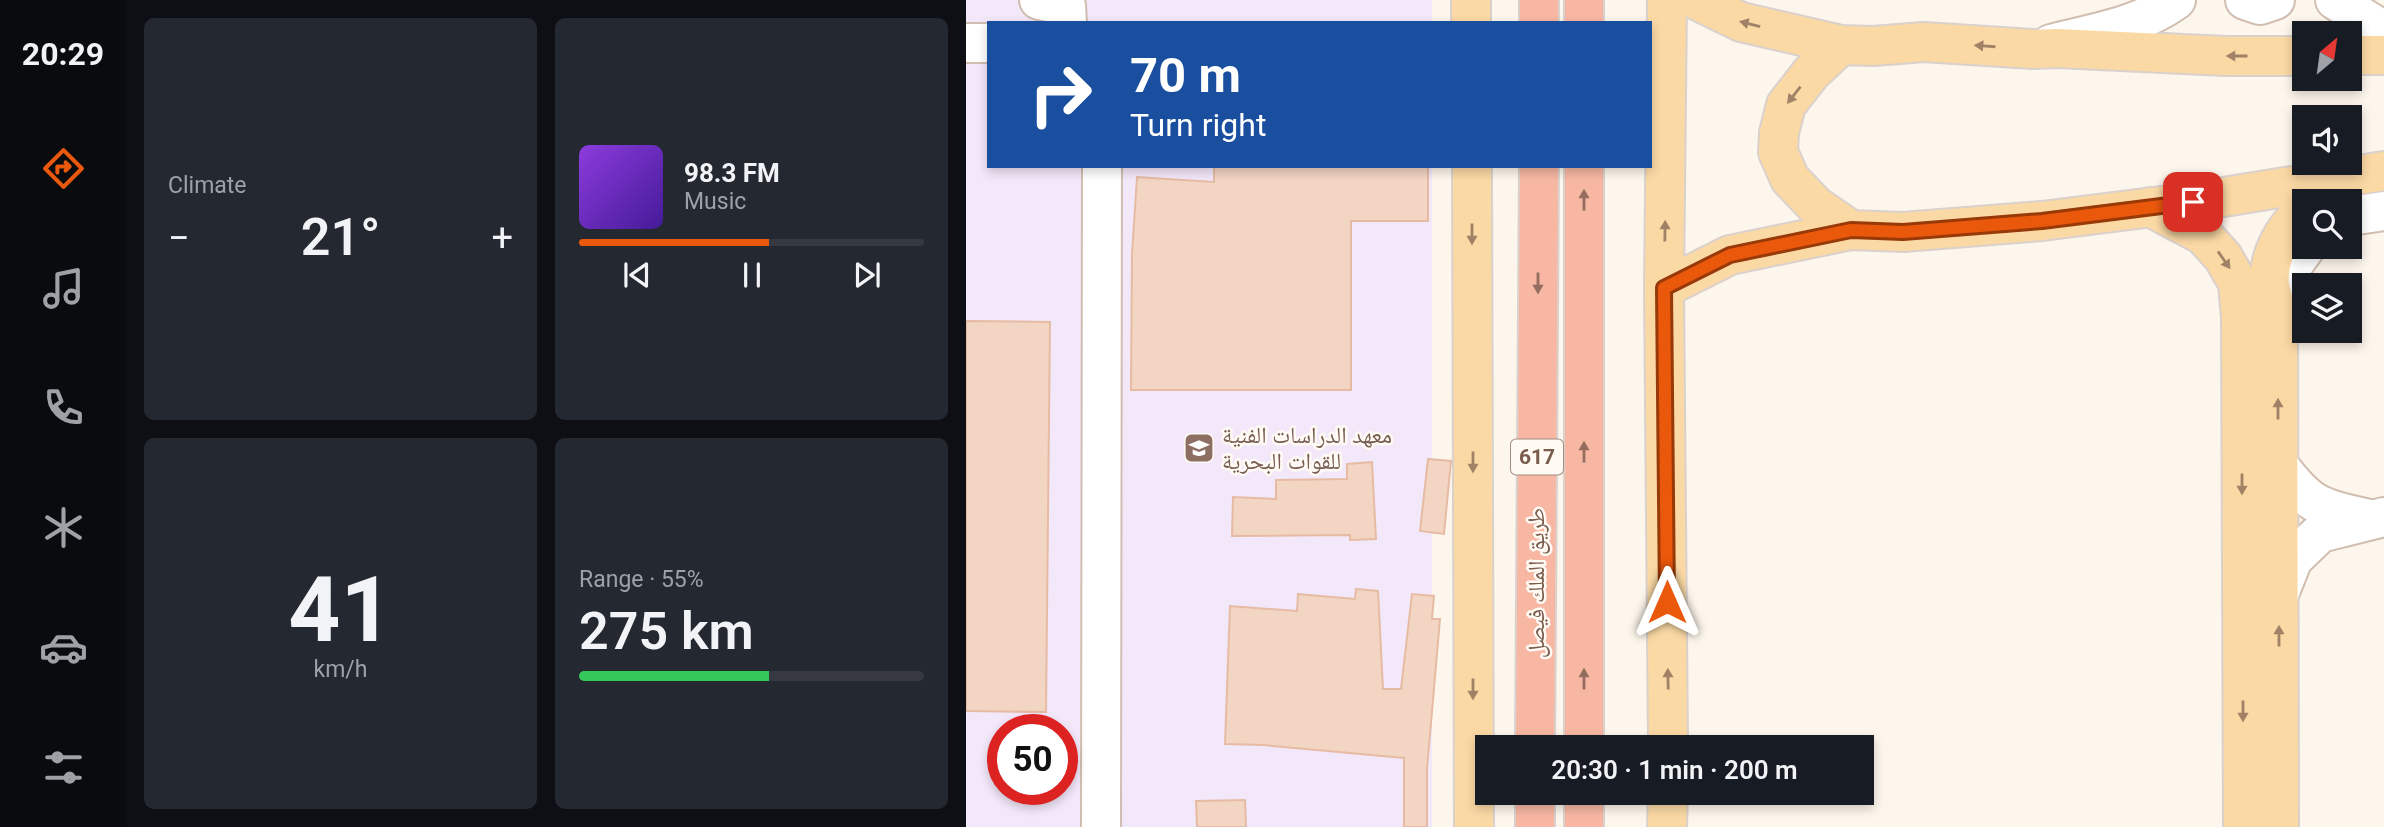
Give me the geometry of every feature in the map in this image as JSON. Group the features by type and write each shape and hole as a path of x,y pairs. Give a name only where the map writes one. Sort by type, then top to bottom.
{"highway":[{"path":"1539,0 1539,21"},
{"path":"1584,0 1584,21"},
{"name":"طريق الملك فيصل","path":"1535,735 1539,168"},
{"name":"617","path":"1584,168 1584,735"},
{"path":"1584,805 1584,827"}],"main road":[{"path":"1471,0 1471,21"},
{"path":"1667,0 1664,288 1668,735"},
{"path":"1696,0 1741,22 1840,45 1873,46 1924,42 2032,49 2292,56"},
{"path":"1840,45 1811,73 1786,105 1779,133 1778,152 1790,179 1816,206 1851,230"},
{"path":"2362,55 2384,55"},
{"path":"1472,168 1474,827"},
{"path":"1664,288 1730,255 1851,230 1903,232 2042,221 2384,171"},
{"path":"2330,189 2345,177"},
{"path":"2150,207 2203,235 2223,257 2238,282 2242,332 2243,827"},
{"path":"2279,827 2278,318 2270,283 2274,256 2284,235 2292,226"},
{"path":"1595,805 1603,827"},
{"path":"1667,827 1668,805"}],"street":[{"path":"2032,49 2139,21 2176,0"},
{"path":"2245,0 2260,5 2275,0"},
{"path":"2335,0 2384,31"},
{"path":"966,43 987,43"},
{"path":"1101,827 1102,168"},
{"path":"2362,214 2384,211"},
{"path":"2278,318 2288,272 2297,259"},
{"path":"2278,464 2304,496 2322,508 2377,518"},
{"path":"2279,594 2293,559 2320,533 2377,518"}],"shaded area":[{"name":"معهد الدراسات الفنية للقوات البحرية","path":"966,0 1432,0 1432,21 987,21 987,168 1432,168 1432,827 966,827"}],"building":[{"path":"1214,168 1428,168 1428,221 1351,221 1351,390 1131,390 1132,254 1137,177 1214,182"},
{"path":"966,321 1050,322 1046,712 966,711"},
{"path":"1428,459 1451,461 1444,534 1420,531"},
{"path":"1372,462 1376,539 1350,540 1350,535 1232,536 1233,497 1276,499 1276,480 1347,479 1347,464"},
{"path":"1356,589 1378,591 1383,689 1401,689 1412,594 1434,596 1432,619 1440,619 1427,769 1427,827 1404,827 1404,758 1225,744 1230,606 1297,611 1298,594 1355,599"},
{"path":"1245,800 1246,827 1197,827 1196,801"}],"place":[{"name":"معهد الدراسات الفنية للقوات البحرية","path":"1199,448"}],"route":[{"path":"1667,602 1664,288 1730,255 1851,230 1903,232 2042,221 2193,202"}]}
